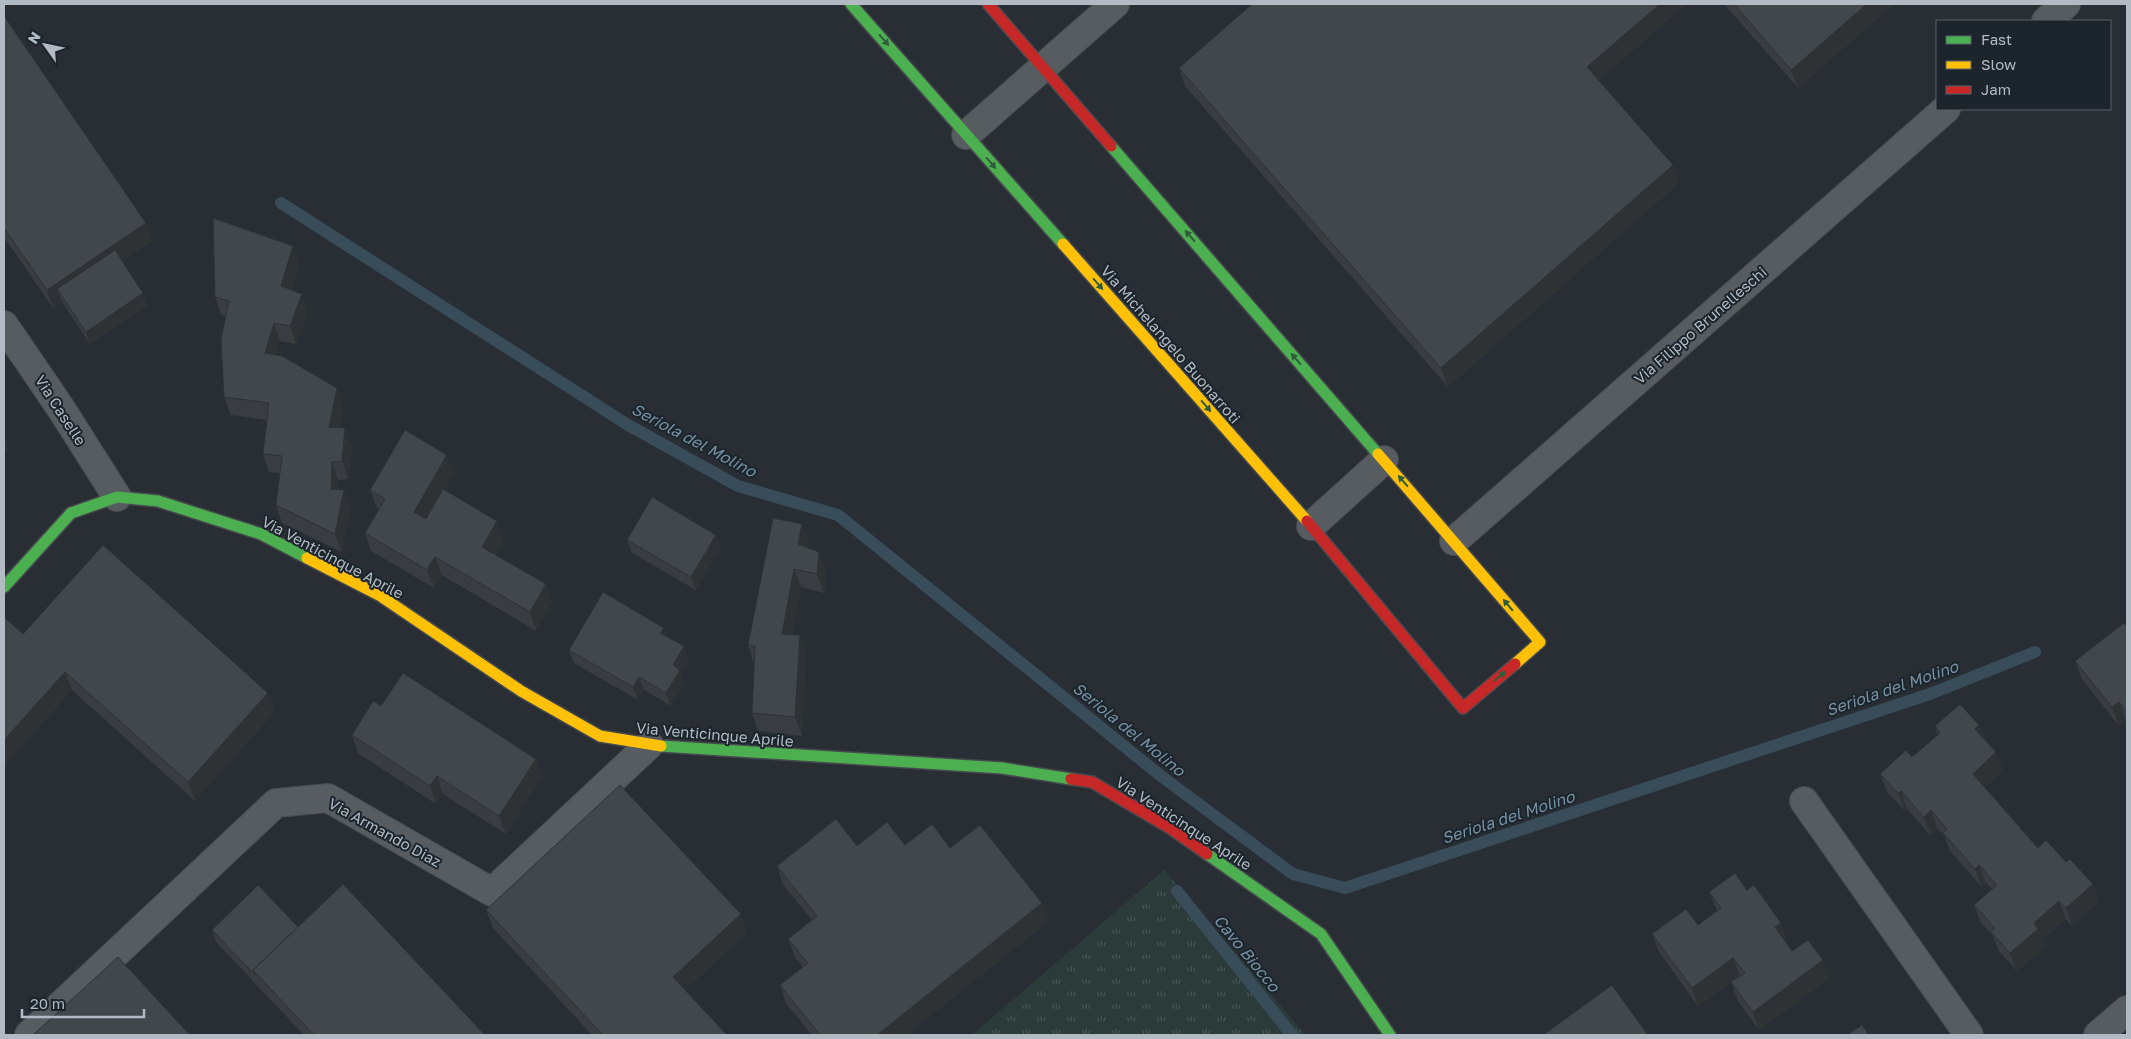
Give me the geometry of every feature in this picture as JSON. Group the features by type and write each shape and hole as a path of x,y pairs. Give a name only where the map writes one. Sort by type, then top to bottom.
{"street":[{"name":"Via Michelangelo Buonarroti","path":"851,4 1311,526 1463,708 1540,642 1454,541"},
{"path":"988,4 1454,541"},
{"path":"966,135 1115,4"},
{"path":"2047,20 2066,4"},
{"name":"Via Filippo Brunelleschi","path":"1454,541 1945,110"},
{"name":"Via Caselle","path":"4,325 62,410 117,497"},
{"path":"1311,526 1384,460"},
{"name":"Via Venticinque Aprile","path":"4,587 71,513 117,497 158,501 261,534 379,595 521,692 600,736 649,746 1002,768 1092,782 1170,828 1321,934 1390,1035"},
{"name":"Via Armando Diaz","path":"29,1035 276,803 328,798 492,892 649,746"},
{"path":"1804,801 1969,1035"},
{"path":"2098,1035 2127,1010"}],"green space":[{"path":"1164,870 1306,1035 972,1035 1157,876"}],"building":[{"path":"1252,4 1660,4 1587,67 1673,165 1441,368 1179,68"},
{"path":"1734,4 1867,4 1791,70"},
{"path":"4,16 146,223 47,290 4,228"},
{"path":"213,218 293,246 281,286 302,294 290,326 274,323 265,353 282,356 337,388 329,427 345,428 342,461 332,462 331,489 344,490 335,534 276,505 282,456 263,454 269,403 224,397 221,339 229,301 215,297"},
{"path":"115,250 143,293 86,332 57,289"},
{"path":"405,430 447,455 414,512 426,519 443,489 497,521 482,547 546,584 530,612 435,557 427,570 365,533 385,499 370,490"},
{"path":"652,497 716,535 691,577 627,540"},
{"path":"773,518 802,524 798,544 819,552 817,574 794,569 782,634 800,635 795,717 752,713 755,646 748,645"},
{"path":"103,545 268,693 188,782 65,672 4,740 4,617 23,634"},
{"path":"603,592 664,628 660,633 684,646 673,665 680,670 666,693 639,677 633,687 569,650"},
{"path":"2124,623 2127,627 2127,712 2119,702 2112,707 2075,661"},
{"path":"403,673 536,759 499,816 437,776 430,786 352,735 373,701 381,706"},
{"path":"1960,704 1979,725 1975,729 1996,752 1973,774 2038,848 2046,840 2066,862 2070,859 2093,884 2066,908 2059,901 2034,923 2038,929 2010,953 1991,932 1995,928 1974,905 1997,885 1979,865 1975,869 1943,833 1947,829 1931,810 1924,817 1901,791 1898,793 1880,774 1906,750 1912,757 1940,733 1935,726"},
{"path":"620,785 741,914 673,977 727,1035 603,1035 486,910"},
{"path":"836,819 857,846 887,822 905,845 932,824 950,848 980,825 1042,903 877,1035 820,1035 780,985 808,963 788,939 817,916 777,866"},
{"path":"1735,873 1747,890 1754,885 1781,923 1775,927 1792,951 1808,940 1823,960 1753,1012 1731,982 1745,973 1733,958 1692,988 1652,934 1686,909 1698,925 1721,908 1709,892"},
{"path":"343,884 485,1035 314,1035 253,970"},
{"path":"258,885 298,927 253,970 255,975 212,930"},
{"path":"118,957 190,1035 33,1035"},
{"path":"1612,985 1648,1035 1543,1035"},
{"path":"1862,1025 1869,1035 1847,1035"}],"waterway":[{"name":"Seriola del Molino","path":"281,203 628,425 738,486 838,515 1161,776 1293,874 1345,888 1930,694 2035,652"},
{"name":"Cavo Biocco","path":"1177,891 1292,1035"}],"traffic: fast":[{"path":"851,4 1063,244"},
{"path":"1111,146 1378,454"},
{"path":"4,587 71,513 117,497 158,501 261,534 307,558"},
{"path":"661,746 1002,768 1071,779"},
{"path":"1207,854 1321,934 1390,1035"}],"traffic: slow":[{"path":"1063,244 1307,521"},
{"path":"1378,454 1540,642 1515,664"},
{"path":"307,558 379,595 521,691 600,736 661,746"}],"traffic: jam":[{"path":"988,4 1111,146"},
{"path":"1307,521 1463,708 1515,664"},
{"path":"1071,779 1092,782 1170,828 1207,854"}]}
